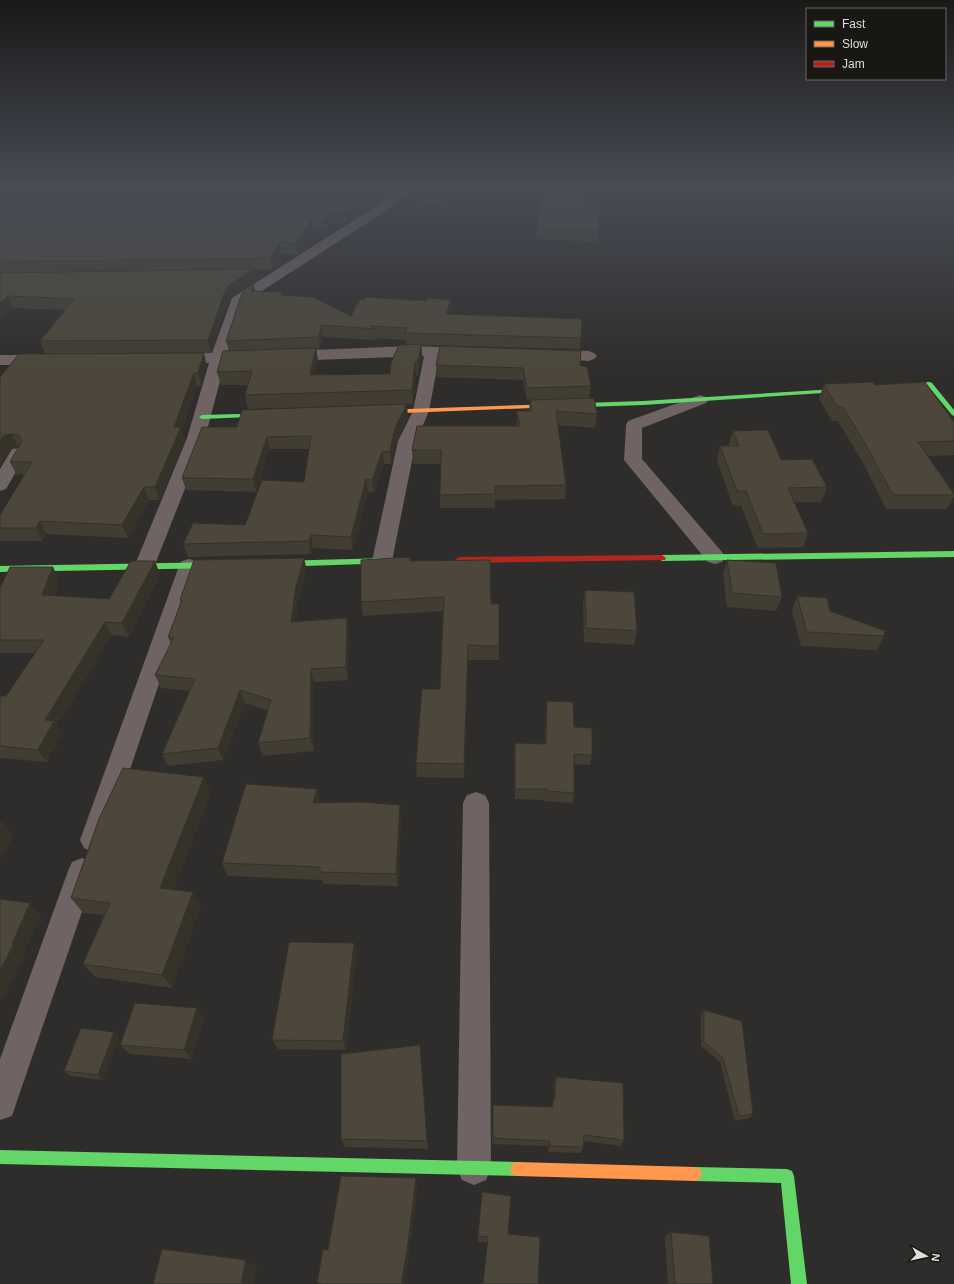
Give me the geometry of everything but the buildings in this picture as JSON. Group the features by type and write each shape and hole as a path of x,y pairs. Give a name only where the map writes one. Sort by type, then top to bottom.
{"street":[{"path":"144,567 196,438 218,359 237,301 317,249"},
{"path":"255,275 277,275"},
{"path":"163,359 218,359 411,351 479,354"},
{"path":"266,564 390,561 407,442 421,411 432,352"},
{"path":"534,355 589,356"},
{"path":"0,360 62,360"},
{"path":"890,387 930,384 954,414"},
{"path":"366,412 643,403 858,390"},
{"path":"700,400 634,425 633,460 715,557"},
{"path":"202,417 280,415"},
{"path":"0,485 18,453"},
{"path":"453,560 954,554"},
{"path":"0,569 228,565"},
{"path":"0,1104 189,566"},
{"path":"474,1168 476,803"},
{"path":"0,1157 787,1176 799,1284"}],"traffic: fast":[{"path":"898,386 930,384 954,414"},
{"path":"555,406 643,403 851,390"},
{"path":"202,417 270,415"},
{"path":"662,558 954,554"},
{"path":"275,564 391,561"},
{"path":"0,569 221,565"},
{"path":"0,1157 517,1169"},
{"path":"695,1174 787,1176 799,1284"}],"traffic: slow":[{"path":"378,412 555,406"},
{"path":"517,1169 695,1174"}],"traffic: jam":[{"path":"459,560 662,558"}]}
